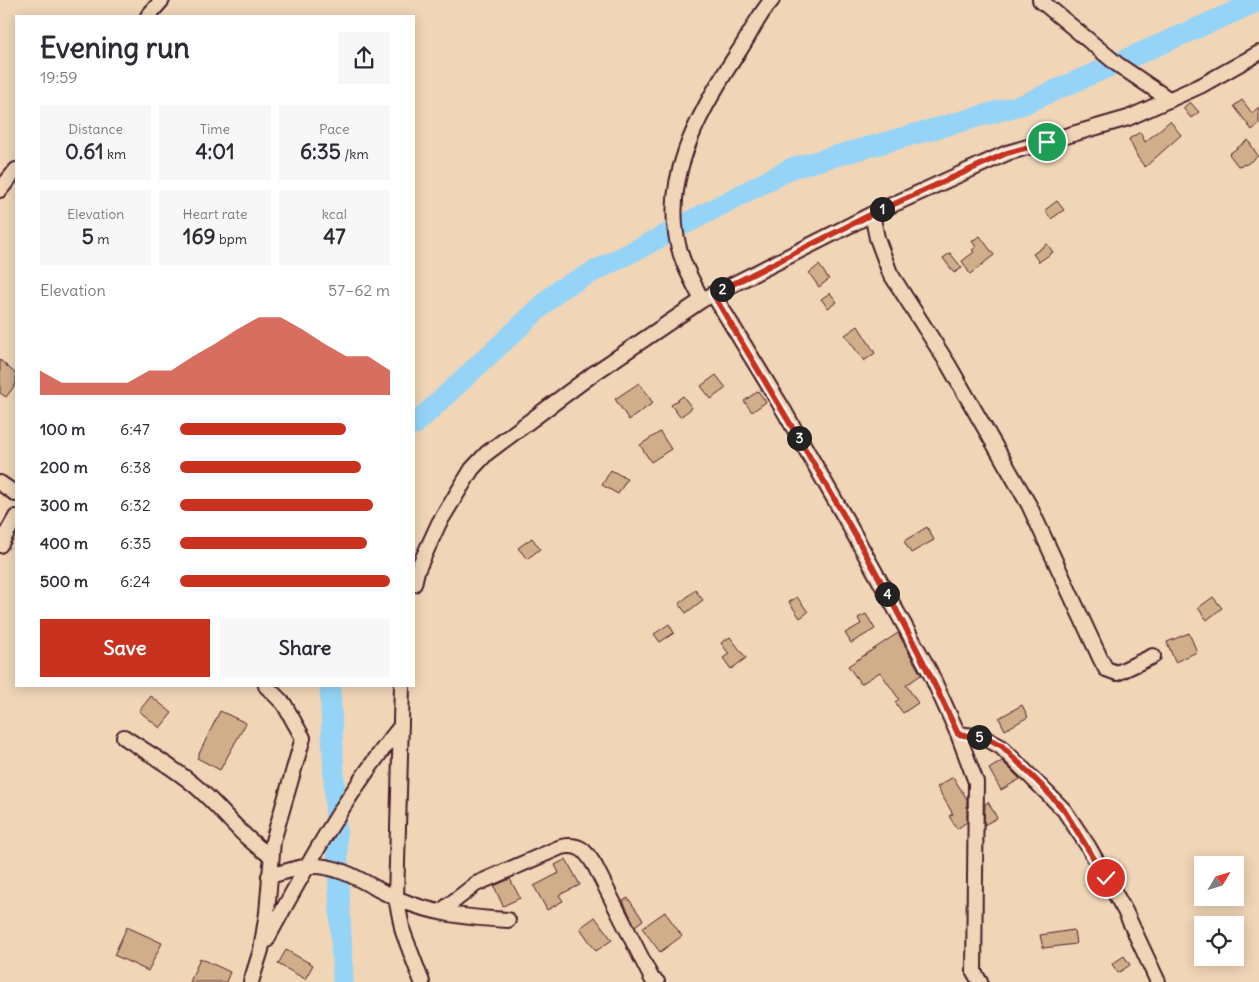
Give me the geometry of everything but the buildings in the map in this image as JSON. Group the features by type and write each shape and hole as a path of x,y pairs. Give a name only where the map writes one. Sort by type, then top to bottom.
{"street":[{"path":"149,15 162,0"},
{"path":"772,0 755,23 695,126 676,182 674,220 681,255 707,297 783,409 929,670 958,734 976,782 974,972 980,982"},
{"path":"1040,0 1117,64 1170,100"},
{"path":"415,580 417,571 439,523 472,469 487,453 503,438 593,374 707,297 872,214 1007,153 1128,118 1202,85 1259,53"},
{"path":"0,190 15,171"},
{"path":"872,214 877,238 890,272 948,364 1029,504 1106,668 1117,673 1153,656"},
{"path":"0,483 15,493"},
{"path":"0,545 15,519"},
{"path":"251,982 261,950 267,913 271,856 282,807 303,738 284,704 267,687"},
{"path":"402,687 396,898 403,932 422,982"},
{"path":"261,950 306,867 370,765 401,726"},
{"path":"958,734 983,737 1002,746 1064,810 1088,846 1125,911 1158,982"},
{"path":"124,737 199,789 244,838 271,856"},
{"path":"440,912 476,884 493,876 561,847 572,845 580,847 588,853 652,979 657,982"},
{"path":"269,876 306,867 324,866 342,871 396,898 440,912 473,918 508,920"}],"waterway":[{"path":"685,224 792,168 1024,104 1259,1"},
{"path":"415,424 560,289 667,234"},
{"path":"330,687 343,982"}],"route":[{"path":"1047,142 1007,153 872,214 713,294 783,409 844,516 929,670 958,734 983,737 1002,746 1064,810 1088,846 1106,878"}]}
